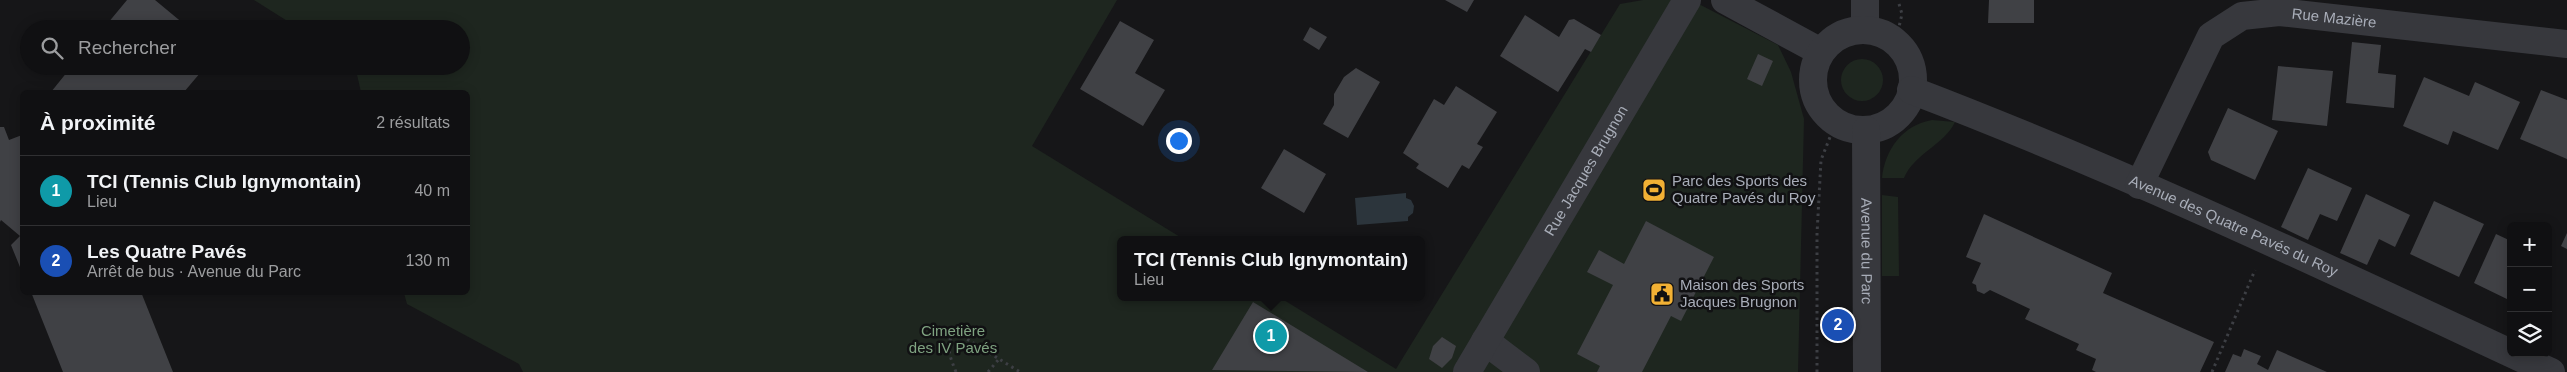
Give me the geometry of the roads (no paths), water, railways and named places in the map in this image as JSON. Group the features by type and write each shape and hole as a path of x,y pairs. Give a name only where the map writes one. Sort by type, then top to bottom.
{"street":[{"name":"Rue Jacques Brugnon","path":"1467,372 1687,0"},
{"path":"1725,0 1820,52"},
{"path":"1865,0 1865,30"},
{"name":"Rue Mazière","path":"2139,184 2211,36 2242,16 2279,12 2567,44"},
{"path":"1865,30 1881,33 1896,42 1904,52 1912,77 1911,90 1906,105 1895,117 1882,126 1866,130 1850,128 1836,122 1824,112 1816,98 1813,83 1814,67 1820,52 1832,40 1848,32 1865,30"},
{"name":"Avenue des Quatre Pavés du Roy","path":"1911,90 1971,112 2139,184 2267,242 2503,362 2551,372"},
{"name":"Avenue du Parc","path":"1866,130 1867,372"},
{"path":"1485,341 1526,372"}],"place":[{"name":"Parc des Sports des Quatre Pavés du Roy","path":"1654,190"},
{"name":"Maison des Sports Jacques Brugnon","path":"1662,294"},
{"name":"Les Quatre Pavés","path":"1838,325"},
{"name":"TCI (Tennis Club Ignymontain)","path":"1271,336"}],"park label":[{"name":"Cimetière des IV Pavés","path":"953,340"}]}
